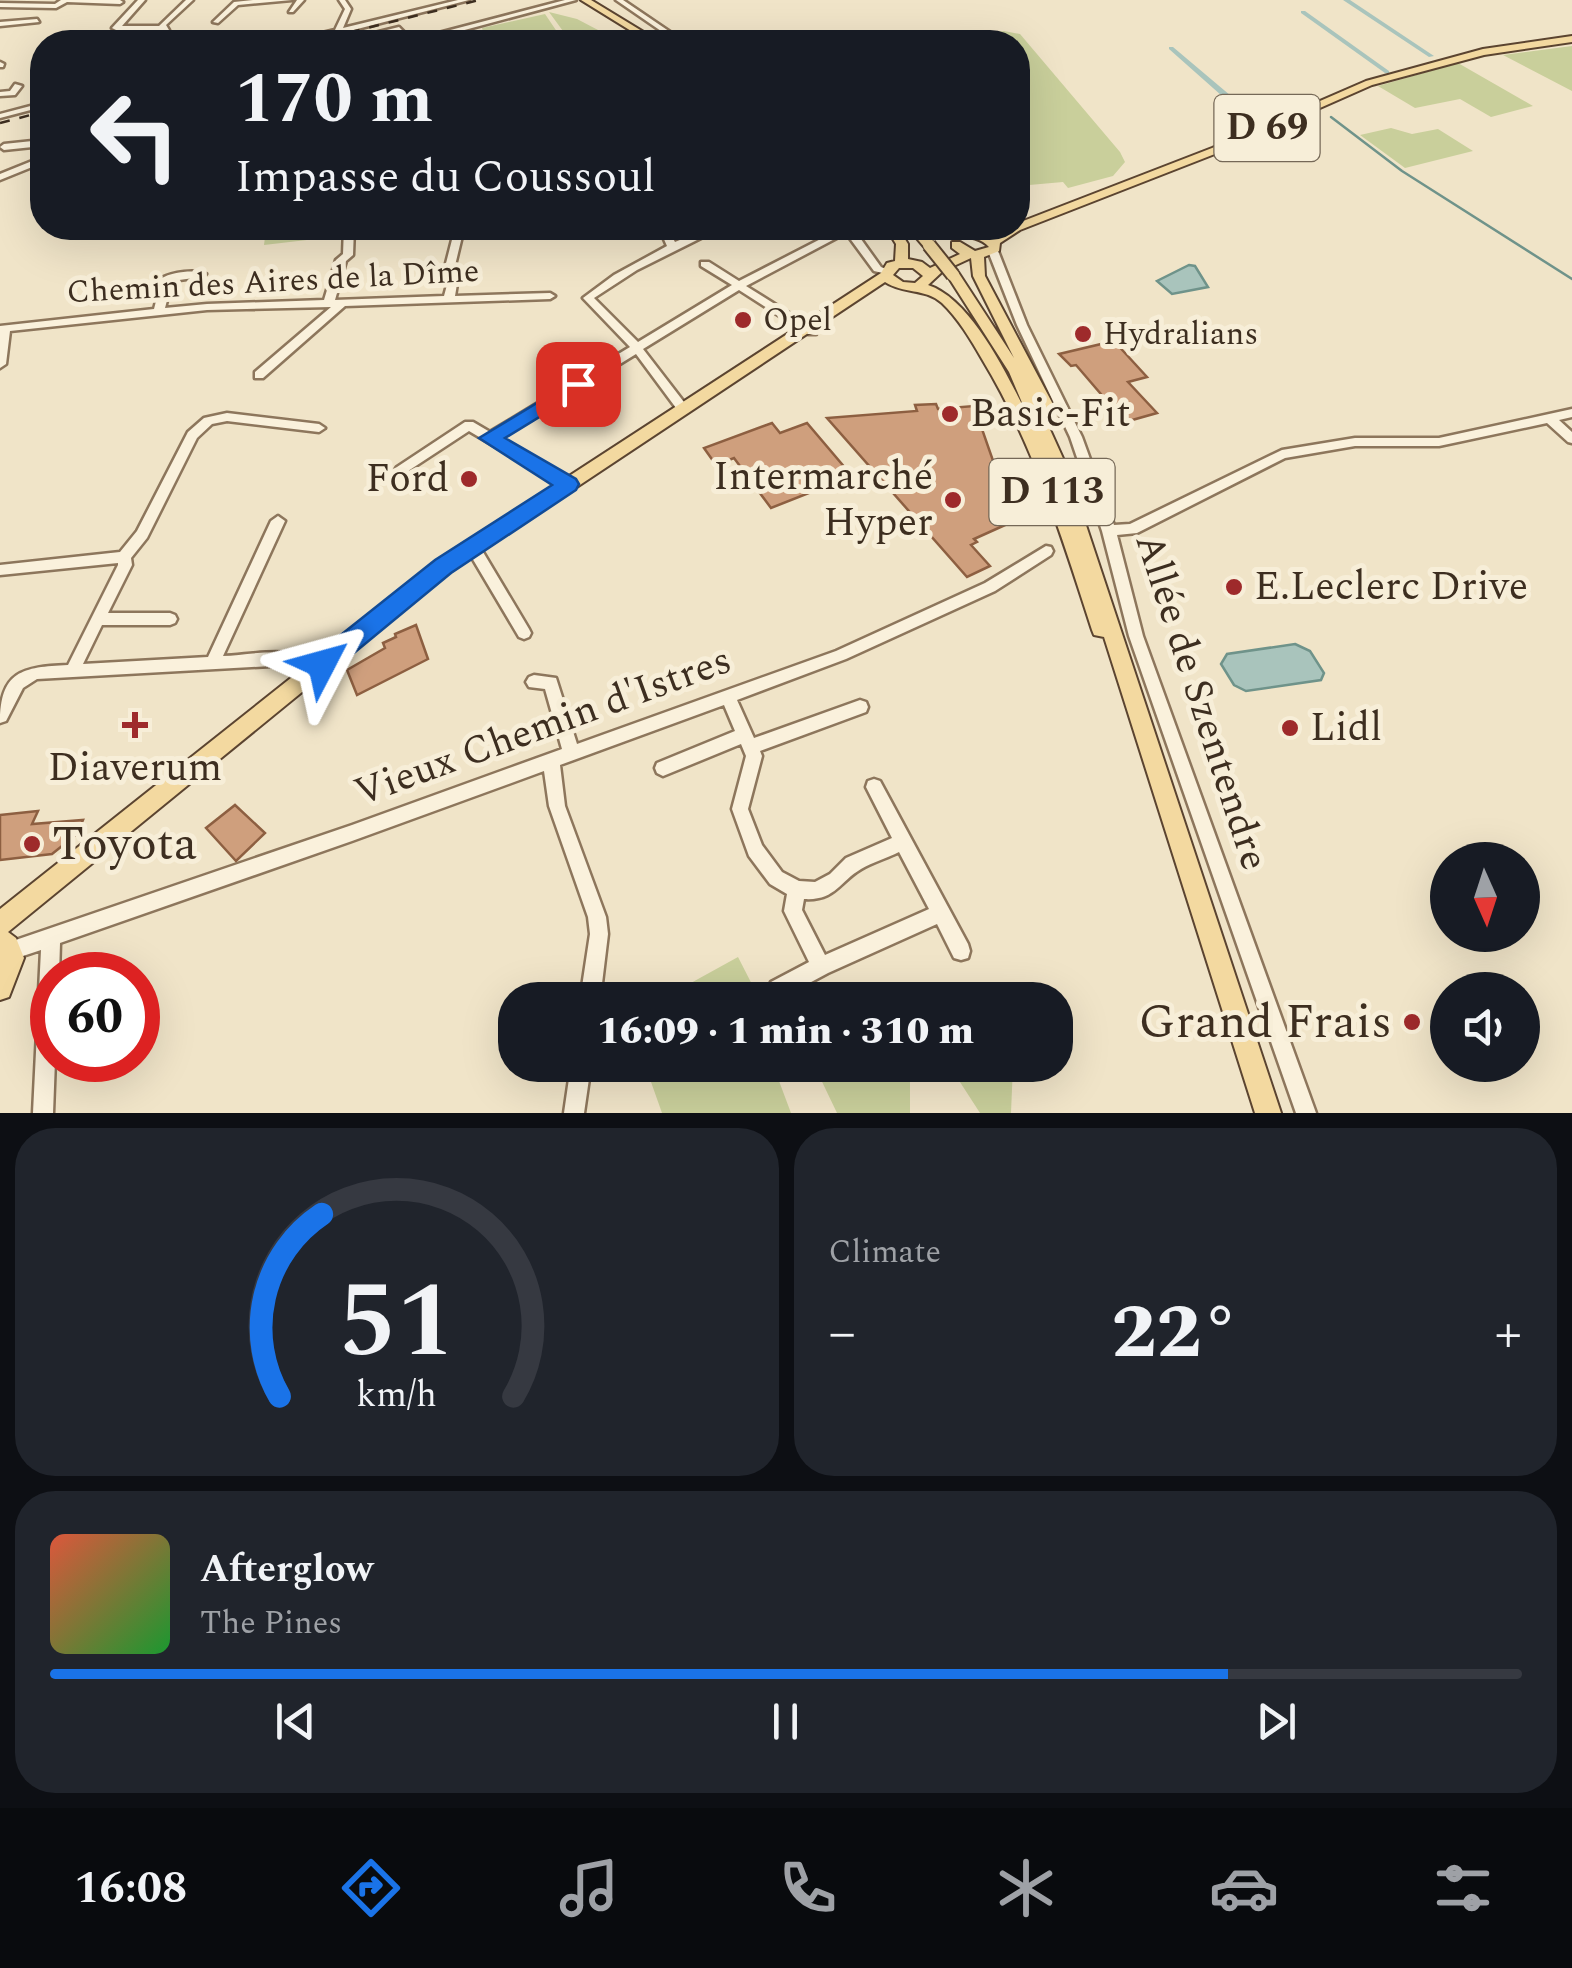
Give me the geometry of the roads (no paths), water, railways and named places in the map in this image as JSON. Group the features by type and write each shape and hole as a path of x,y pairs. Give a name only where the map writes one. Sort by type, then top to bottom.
{"main road":[{"path":"586,0 636,30"},
{"name":"D 69","path":"1030,223 1216,150 1369,84 1441,62 1522,45 1572,40"},
{"path":"900,240 908,263 924,280"},
{"name":"D 113","path":"925,240 996,338 1038,415 1100,588 1268,1113"},
{"path":"976,243 979,276 1024,359 1060,439 1100,588"},
{"name":"D 69","path":"908,263 976,243"},
{"name":"D 69","path":"924,280 976,243"},
{"path":"5,948 314,671 472,546 891,278 908,263"},
{"path":"891,278 924,280"},
{"name":"D 113","path":"924,280 958,312 1012,401 1055,499 1118,682 1143,727"}],"street":[{"path":"0,5 56,6 65,0 120,2"},
{"path":"142,0 116,28 165,30"},
{"path":"162,28 190,0"},
{"path":"339,30 348,8 342,0"},
{"path":"346,30 466,0"},
{"path":"476,30 573,0"},
{"path":"619,0 663,30"},
{"path":"216,22 236,3 296,1 292,12"},
{"path":"0,24 36,22"},
{"path":"0,94 12,93 18,86"},
{"path":"0,116 30,109"},
{"path":"4,146 30,144"},
{"path":"0,159 26,150"},
{"path":"0,177 30,165"},
{"path":"259,375 334,304 341,260 348,255 348,240"},
{"path":"449,299 452,284 447,279 456,240"},
{"path":"664,240 588,298 637,348 682,409"},
{"path":"490,438 738,286 825,240"},
{"path":"858,240 878,269 891,278"},
{"name":"Allée de Szentendre","path":"976,243 1006,278 1026,334 1076,436 1109,531 1136,636 1306,1113"},
{"path":"705,264 809,330"},
{"path":"159,312 167,278 200,274"},
{"name":"Chemin des Aires de la Dîme","path":"2,329 159,312 550,296"},
{"path":"0,364 2,329"},
{"path":"1109,531 1132,529 1282,454 1355,442 1439,442 1572,413"},
{"path":"1548,417 1572,439"},
{"path":"72,672 124,565 124,557 142,534 192,435 208,421 227,418 319,428"},
{"path":"401,470 469,426 569,484"},
{"path":"212,664 278,521"},
{"path":"472,546 524,633"},
{"name":"Vieux Chemin d'Istres","path":"5,948 51,939 729,698 841,655 990,587 1046,551"},
{"path":"257,567 267,564 274,554"},
{"path":"0,570 124,557"},
{"path":"98,618 170,619"},
{"path":"0,716 18,683 34,673 290,659 305,662 314,671"},
{"path":"534,682 550,683 572,754"},
{"path":"729,698 754,756 740,809 755,850 776,878 797,890 817,891 852,864 902,842"},
{"path":"663,768 860,706"},
{"path":"552,761 557,806 597,916 599,934 592,982"},
{"path":"874,787 961,951"},
{"path":"797,890 793,912 821,966"},
{"path":"792,982 941,914"},
{"path":"43,1113 51,939"},
{"path":"574,1113 578,1082"}],"water":[{"path":"1189,265 1195,266 1208,287 1172,294 1157,281"},
{"path":"1295,644 1310,651 1324,673 1321,680 1246,691 1234,685 1221,664 1227,654"}],"waterway":[{"path":"1346,0 1431,56"},
{"path":"1303,12 1387,72"},
{"path":"1171,48 1260,125"},
{"path":"1331,117 1402,171 1572,279"}],"railway":[{"path":"359,30 479,0"},
{"path":"0,123 30,115"}],"place":[{"name":"Opel","path":"743,320"},
{"name":"Hydralians","path":"1083,334"},
{"name":"Basic-Fit","path":"950,414"},
{"name":"Ford","path":"469,479"},
{"name":"Intermarché Hyper","path":"953,500"},
{"name":"E.Leclerc Drive","path":"1234,587"},
{"name":"Diaverum","path":"135,725"},
{"name":"Lidl","path":"1290,728"},
{"name":"Toyota","path":"32,844"},
{"name":"Grand Frais","path":"1412,1022"}]}
